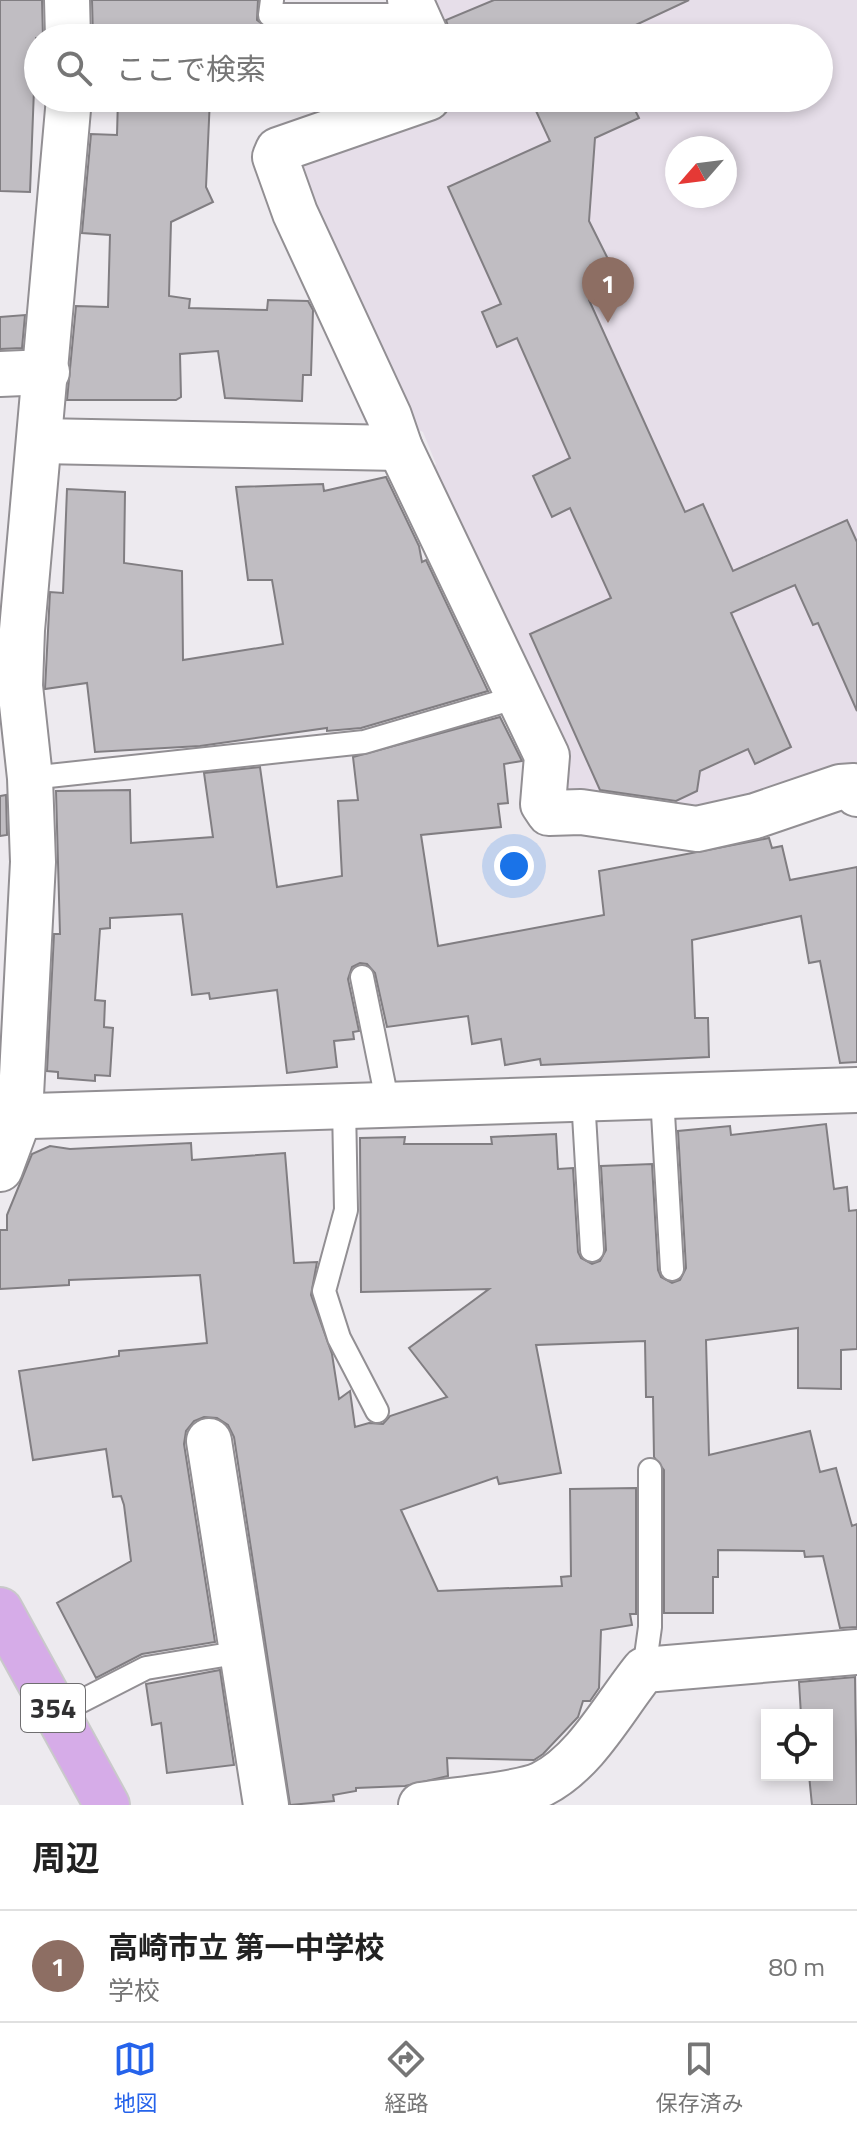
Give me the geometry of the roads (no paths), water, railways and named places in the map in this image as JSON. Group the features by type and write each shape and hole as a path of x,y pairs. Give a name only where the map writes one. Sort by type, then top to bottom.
{"highway":[{"name":"354","path":"0,1610 107,1805"}],"street":[{"path":"67,0 68,24"},
{"path":"0,1169 10,1116 33,862 30,778 20,686 68,112"},
{"path":"388,112 278,150 275,157 295,213 389,416 400,448 547,756 543,804 549,813 581,812 697,829 755,816 840,787 854,786 857,794"},
{"path":"0,374 47,372"},
{"path":"40,441 400,448"},
{"path":"10,1116 857,1090"},
{"path":"209,1441 266,1805"},
{"path":"421,1805 538,1795 575,1761 644,1670 857,1652"}],"lane":[{"path":"272,0 270,15 417,18"},
{"path":"30,778 364,742 521,696"},
{"path":"362,977 388,1105"},
{"path":"662,1096 672,1269"},
{"path":"583,1098 592,1250"},
{"path":"344,1106 346,1210 324,1291 339,1338 377,1411"},
{"path":"644,1670 650,1627 650,1470"},
{"path":"56,1714 146,1668 242,1652"}],"place":[{"name":"高崎市立 第一中学校","path":"608,323"}]}
